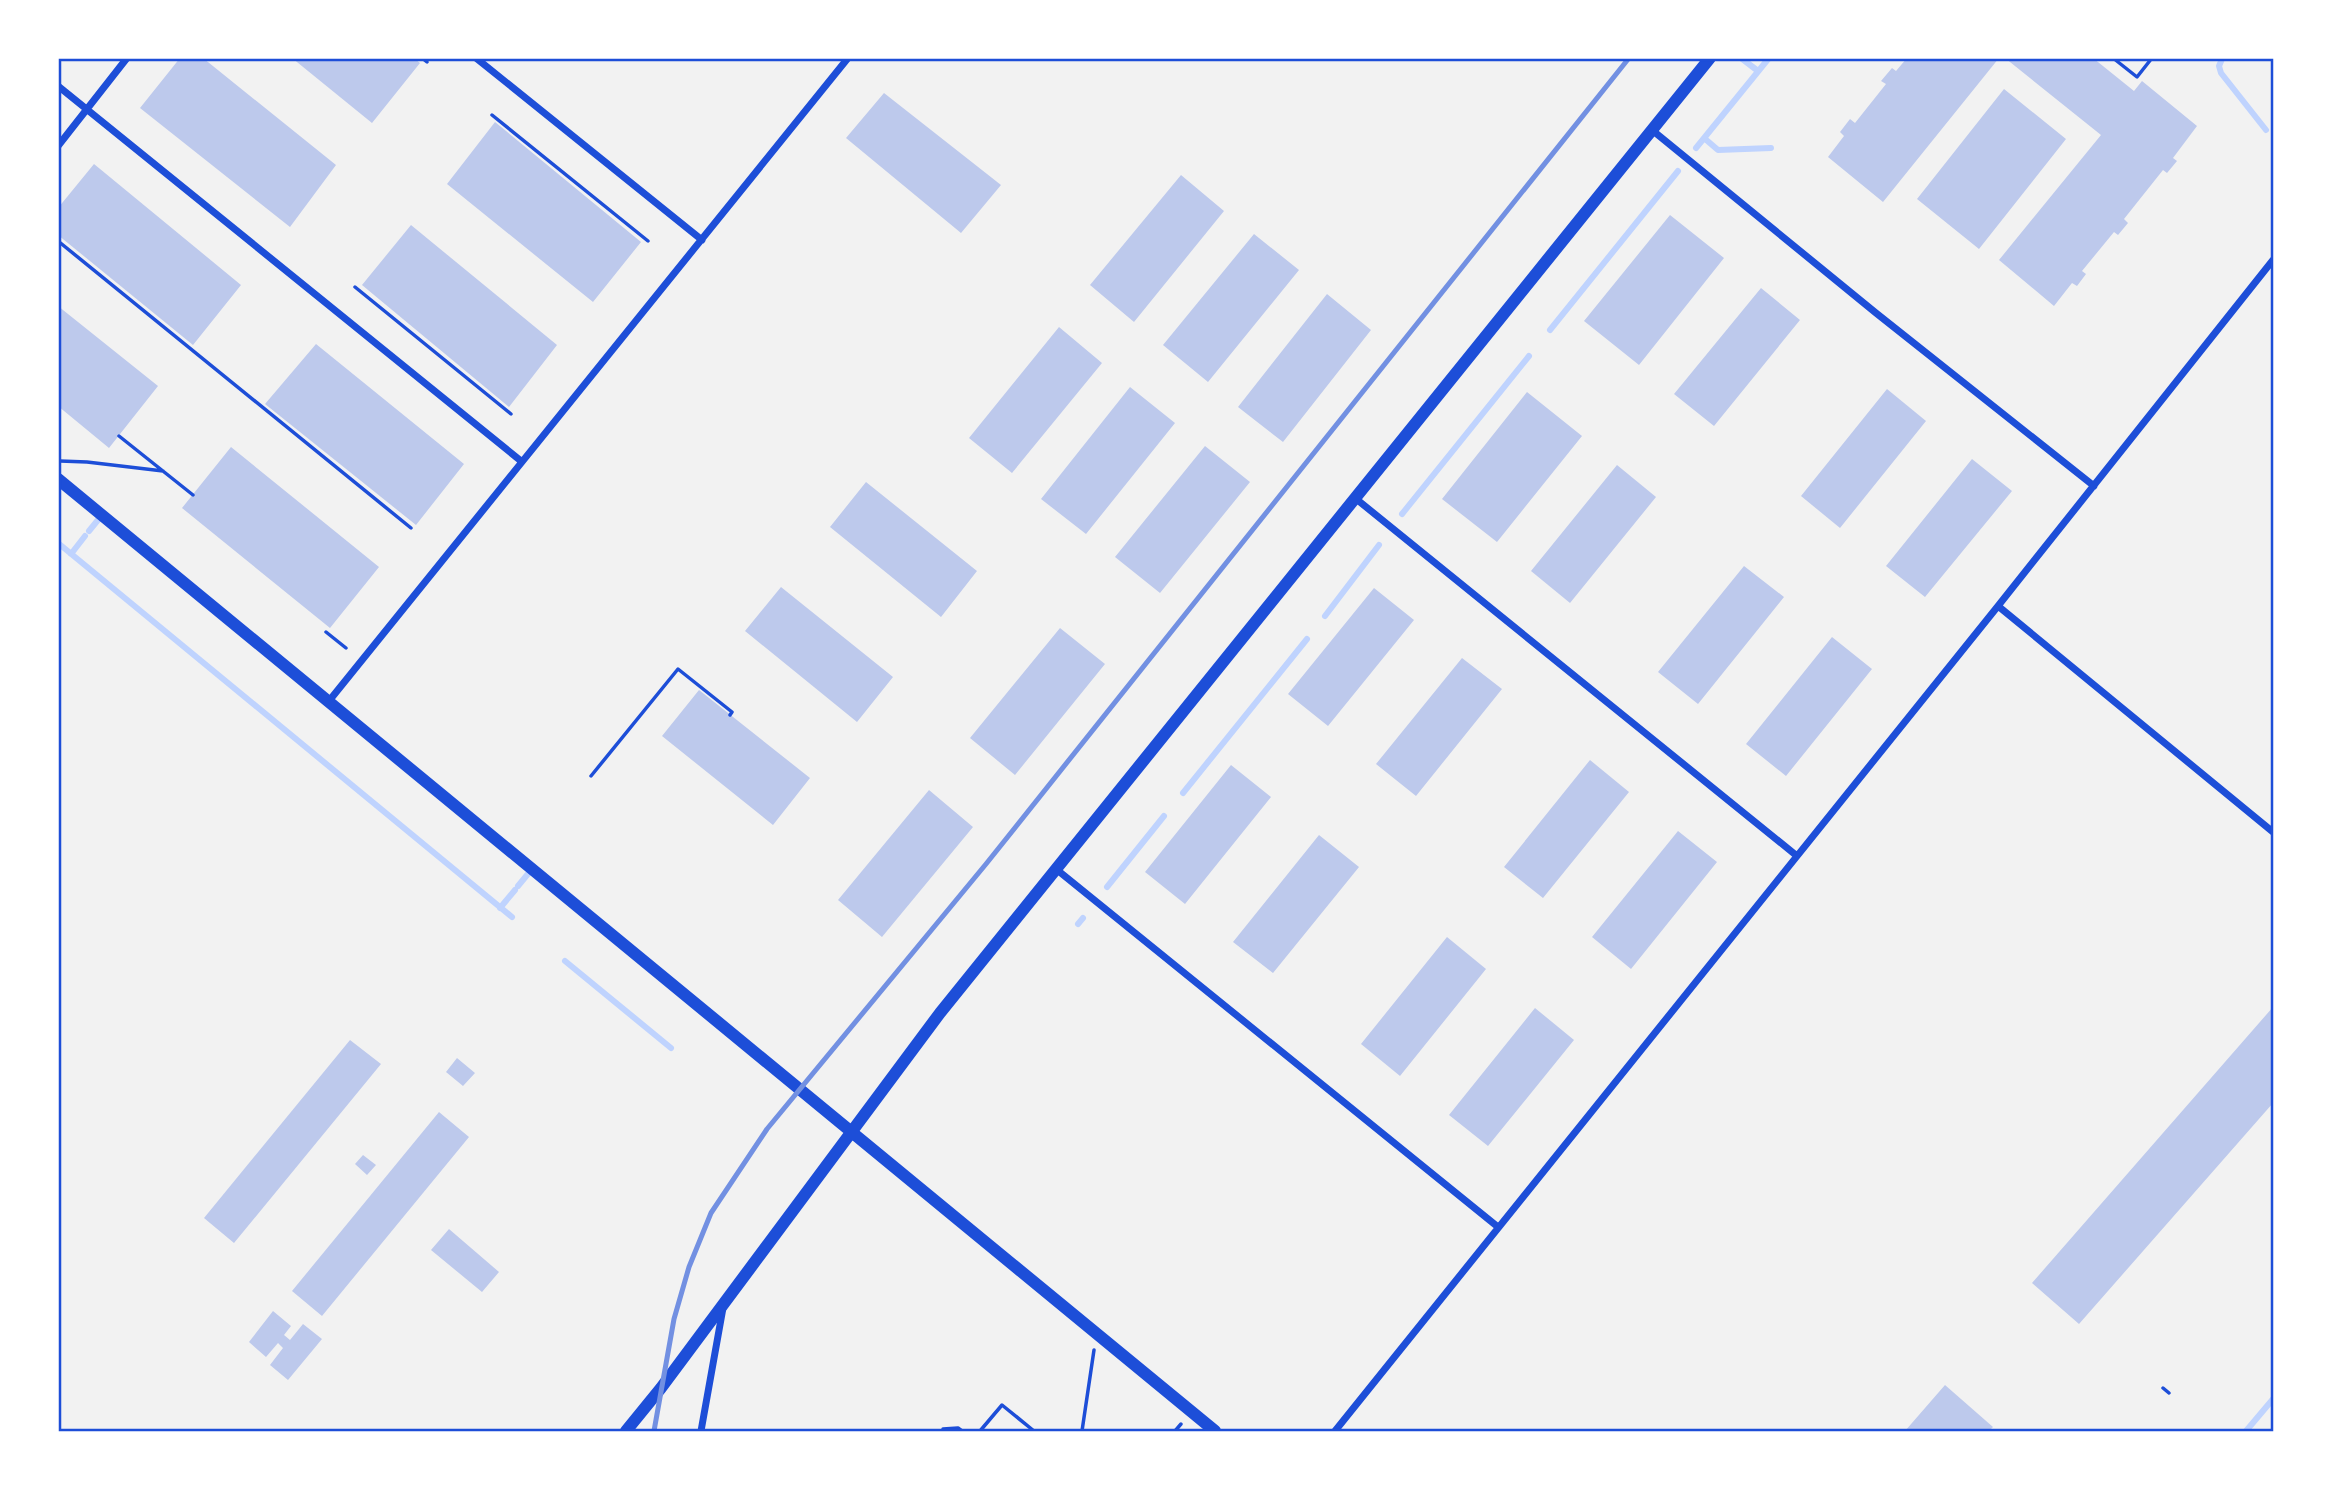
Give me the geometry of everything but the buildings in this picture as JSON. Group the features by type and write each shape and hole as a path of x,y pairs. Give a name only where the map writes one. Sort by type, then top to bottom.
{"street":[{"path":"58,146 127,58"},
{"path":"476,58 702,240"},
{"path":"329,701 848,58"},
{"path":"626,1431 940,1013 1710,58"},
{"path":"58,86 521,461"},
{"path":"1652,130 2094,486"},
{"path":"1335,1431 2273,260"},
{"path":"58,479 1215,1431"},
{"path":"1355,498 1797,856"},
{"path":"1998,606 2273,832"},
{"path":"1056,869 1499,1227"},
{"path":"701,1431 724,1303"}],"path":[{"path":"422,58 427,62"},
{"path":"2113,58 2137,77 2152,58"},
{"path":"492,115 648,242"},
{"path":"58,241 411,528"},
{"path":"355,287 511,414"},
{"path":"119,436 193,495"},
{"path":"58,461 87,461 163,471"},
{"path":"326,632 346,649"},
{"path":"591,776 678,668 732,712 730,715"},
{"path":"1083,1431 1096,1333"},
{"path":"2163,1388 2169,1393"},
{"path":"980,1431 1002,1405 1034,1431"},
{"path":"943,1429 958,1428 962,1431"}],"waterway":[{"path":"1741,58 1758,71"},
{"path":"1696,148 1769,58"},
{"path":"2222,59 2219,66 2221,73 2266,130"},
{"path":"1704,138 1718,150 1771,148"},
{"path":"1550,330 1678,171"},
{"path":"1402,514 1529,356"},
{"path":"89,531 102,515"},
{"path":"71,554 85,536"},
{"path":"58,543 512,917"},
{"path":"1325,616 1379,545"},
{"path":"1183,793 1307,639"},
{"path":"1107,887 1164,816"},
{"path":"518,886 532,869"},
{"path":"500,908 515,890"},
{"path":"1078,924 1083,918"},
{"path":"565,961 671,1048"},
{"path":"2246,1431 2273,1399"}],"railway":[{"path":"654,1431 674,1319 689,1267 711,1213 767,1129 986,864 1629,58"}]}
